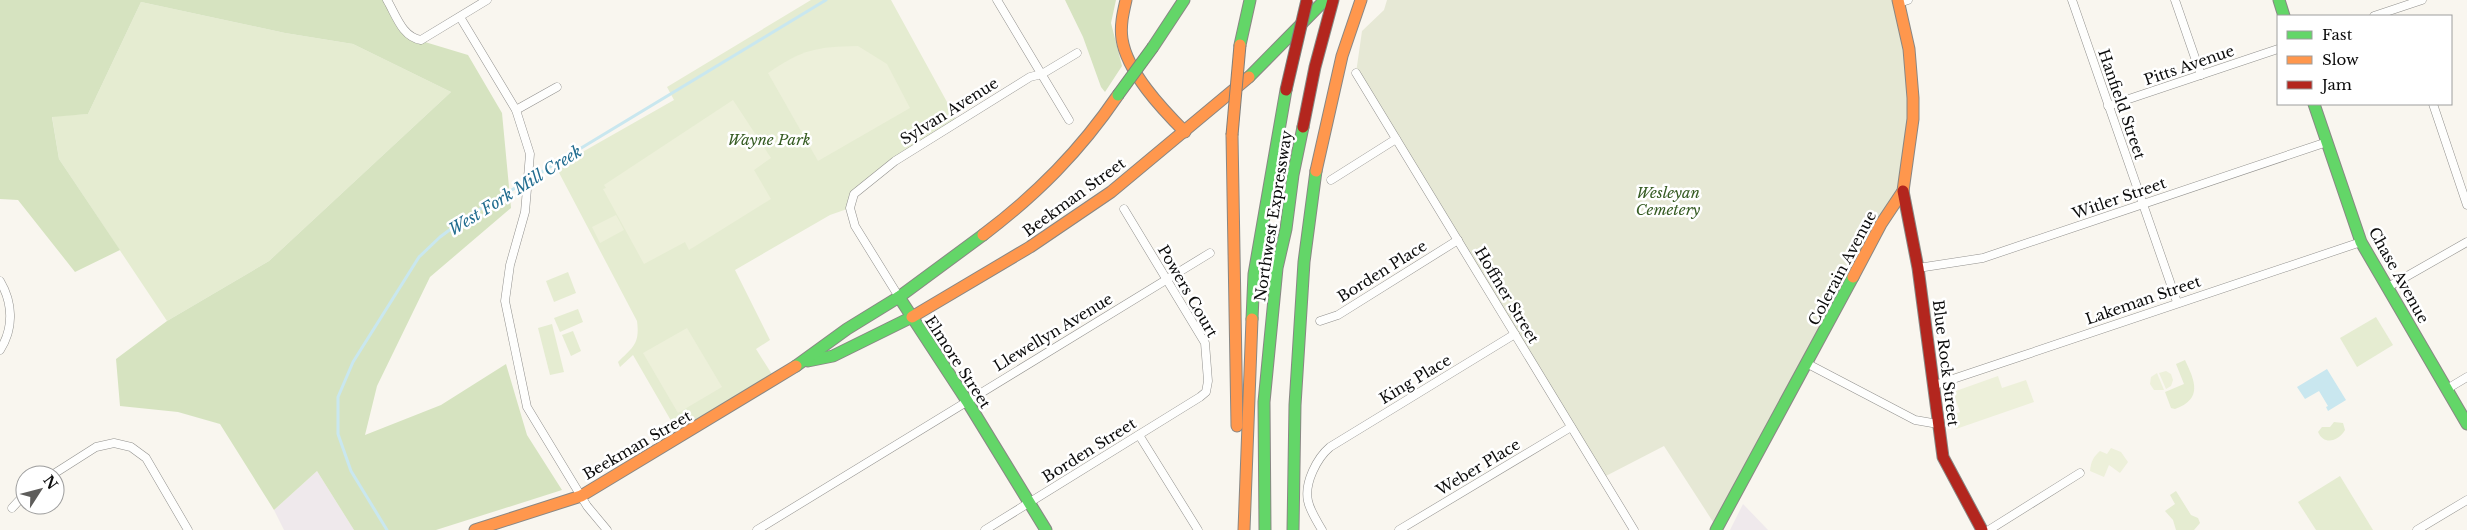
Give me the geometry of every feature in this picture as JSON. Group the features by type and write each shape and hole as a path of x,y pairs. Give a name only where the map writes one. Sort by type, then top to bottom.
{"main road":[{"path":"1126,0 1121,20 1121,32 1127,57 1159,103 1185,132"},
{"name":"Beekman Street","path":"475,530 581,496 803,362 847,329 898,297 985,236 1046,182 1076,152 1152,48 1184,0"},
{"path":"1242,530 1234,329 1232,135 1234,95 1240,45 1250,0"},
{"name":"Northwest Expressway","path":"1242,530 1254,274 1286,90 1307,0"},
{"name":"Beekman Street","path":"803,362 833,356 912,318 1048,236 1111,192 1185,132 1280,48 1325,0"},
{"name":"Northwest Expressway","path":"1265,530 1264,402 1276,268 1286,229 1293,175 1315,68 1333,0"},
{"path":"1293,530 1295,405 1304,262 1314,178 1342,56 1361,0"},
{"path":"2279,0 2284,15"},
{"name":"Colerain Avenue","path":"1716,530 1808,364 1882,224 1903,191 1913,119 1913,98 1909,49 1902,1"},
{"name":"Chase Avenue","path":"2314,105 2361,242 2467,424"},
{"name":"Blue Rock Street","path":"1903,191 1918,268 1935,384 1943,457 1982,530"},
{"name":"Elmore Street","path":"898,297 966,401 1046,530"},
{"path":"1265,501 1269,530"}],"street":[{"path":"387,0 403,30 415,39 421,40 487,0"},
{"path":"997,0 1070,120"},
{"name":"Hanfield Street","path":"2072,0 2177,302"},
{"path":"2176,0 2201,75"},
{"path":"2377,15 2422,0"},
{"path":"2400,8 2403,15"},
{"path":"460,17 516,110 525,137 530,163 525,212 506,288 506,315 527,407 581,496 607,530"},
{"name":"Pitts Avenue","path":"2108,106 2277,49"},
{"name":"Sylvan Avenue","path":"850,208 858,189 894,161 1030,77 1042,74 1076,53"},
{"name":"Hoffner Street","path":"1356,74 1634,530"},
{"path":"516,110 557,87"},
{"path":"2433,105 2467,205"},
{"path":"1331,180 1396,139"},
{"name":"Witler Street","path":"1918,268 1983,258 2327,142"},
{"name":"Elmore Street","path":"850,208 854,226 898,297"},
{"name":"Powers Court","path":"1124,209 1205,343 1208,381 1206,392"},
{"name":"Borden Place","path":"1320,320 1338,315 1458,240"},
{"name":"Lakeman Street","path":"1935,384 2361,242"},
{"path":"2388,287 2467,242"},
{"name":"Llewellyn Avenue","path":"757,530 1210,253"},
{"path":"0,282 8,297 11,314 7,336 0,350"},
{"name":"King Place","path":"1322,530 1307,499 1316,466 1322,454 1330,447 1515,334"},
{"path":"1808,364 1915,420 1938,424"},
{"path":"2447,389 2467,377"},
{"name":"Borden Street","path":"985,530 1140,435 1206,392"},
{"name":"Weber Place","path":"1399,530 1571,427"},
{"path":"1140,435 1198,530"},
{"path":"65,467 96,447 114,443 131,447 146,458 188,530"},
{"path":"1989,530 2080,473"},
{"path":"2417,530 2467,500"},
{"path":"12,508 15,505"}],"shaded area":[{"path":"317,471 354,530 284,530 274,510"},
{"path":"1743,504 1768,530 1730,530"}],"green space":[{"path":"0,0 387,0 415,39 468,55 502,113 511,208 430,277 377,386 365,435 441,405 506,364 527,435 562,490 436,530 354,530 317,471 274,510 220,424 178,412 120,406 116,359 167,321 269,261 451,92 353,44 285,33 141,2 88,114 52,117 59,159 120,250 75,272 18,200 0,199"},
{"name":"Wayne Park","path":"811,0 891,0 958,122 858,189 850,208 830,215 735,270 770,340 756,349 775,379 681,438 633,355 620,367 618,362 636,340 637,321 556,167 674,100 667,87"},
{"path":"1065,0 1116,0 1111,23 1122,66 1105,92 1101,87 1083,37"},
{"name":"Wesleyan Cemetery","path":"1387,0 1898,0 1912,80 1903,191 1717,528 1664,446 1602,478 1356,73 1362,31 1384,10"},
{"path":"141,2 285,33 353,44 451,92 269,261 167,321 59,159 52,116 88,114"},
{"path":"858,46 887,64 910,108 818,161 768,73 791,59 810,51 831,47"},
{"path":"733,100 771,158 754,170 771,199 689,250 685,242 644,264 603,189 606,188 604,185"},
{"path":"616,215 624,230 600,243 592,227"},
{"path":"568,272 576,293 554,302 546,281"},
{"path":"578,309 583,322 560,332 554,318"},
{"path":"2376,317 2393,345 2357,367 2340,338"},
{"path":"552,324 564,372 550,375 538,328"},
{"path":"687,328 722,387 678,413 643,353"},
{"path":"573,331 581,351 571,356 562,335"},
{"path":"2185,360 2194,382 2193,395 2184,405 2175,409 2171,408 2165,392 2184,384 2176,364"},
{"path":"2166,371 2171,374 2173,380 2171,386 2166,389 2159,373"},
{"path":"2157,373 2164,390 2154,390 2150,384 2151,377"},
{"path":"1998,376 2002,388 2026,380 2034,402 1956,429 1951,415 1960,412 1953,392"},
{"path":"2334,422 2343,423 2345,430 2335,439 2324,439 2318,432 2322,427 2330,427"},
{"path":"2111,448 2121,452 2128,462 2120,473 2109,465 2104,477 2090,471 2093,460 2098,453 2100,451 2107,454"},
{"path":"2340,476 2373,530 2316,530 2298,502"},
{"path":"2176,491 2191,515 2198,518 2200,523 2194,530 2176,530 2173,520 2165,511 2175,504 2170,495"}],"water":[{"path":"2327,369 2346,400 2328,411 2326,407 2328,406 2319,391 2305,399 2297,387"}],"waterway":[{"name":"West Fork Mill Creek","path":"387,530 351,471 338,434 338,397 353,362 419,257 440,237 467,217 826,0"}],"traffic: fast":[{"path":"1153,47 1184,0"},
{"path":"1240,45 1250,0"},
{"path":"1249,77 1325,0"},
{"path":"2279,0 2284,15"},
{"path":"1118,95 1153,47"},
{"path":"1252,319 1254,274 1286,90"},
{"path":"2314,105 2361,242 2467,424"},
{"path":"1265,530 1264,402 1277,268 1286,229 1293,175 1303,127"},
{"path":"1293,530 1295,405 1304,262 1316,171"},
{"path":"983,235 899,297 967,401 1046,530"},
{"path":"1716,530 1853,277"},
{"path":"796,366 847,329 899,297"},
{"path":"808,361 833,356 912,317"}],"traffic: slow":[{"path":"1126,0 1121,34 1125,52 1138,77 1156,101 1185,132"},
{"path":"1316,171 1342,56 1361,0"},
{"path":"1853,277 1881,224 1903,191 1913,119 1913,98 1909,49 1898,0"},
{"path":"1232,135 1240,45"},
{"path":"912,317 1030,247 1111,192 1249,77"},
{"path":"983,235 1022,204 1056,171 1088,135 1118,95"},
{"path":"1232,135 1237,426"},
{"path":"1244,530 1252,319"},
{"path":"475,530 581,496 796,366"}],"traffic: jam":[{"path":"1286,90 1307,0"},
{"path":"1303,127 1315,67 1333,0"},
{"path":"1903,191 1918,268 1943,457 1982,530"}]}
